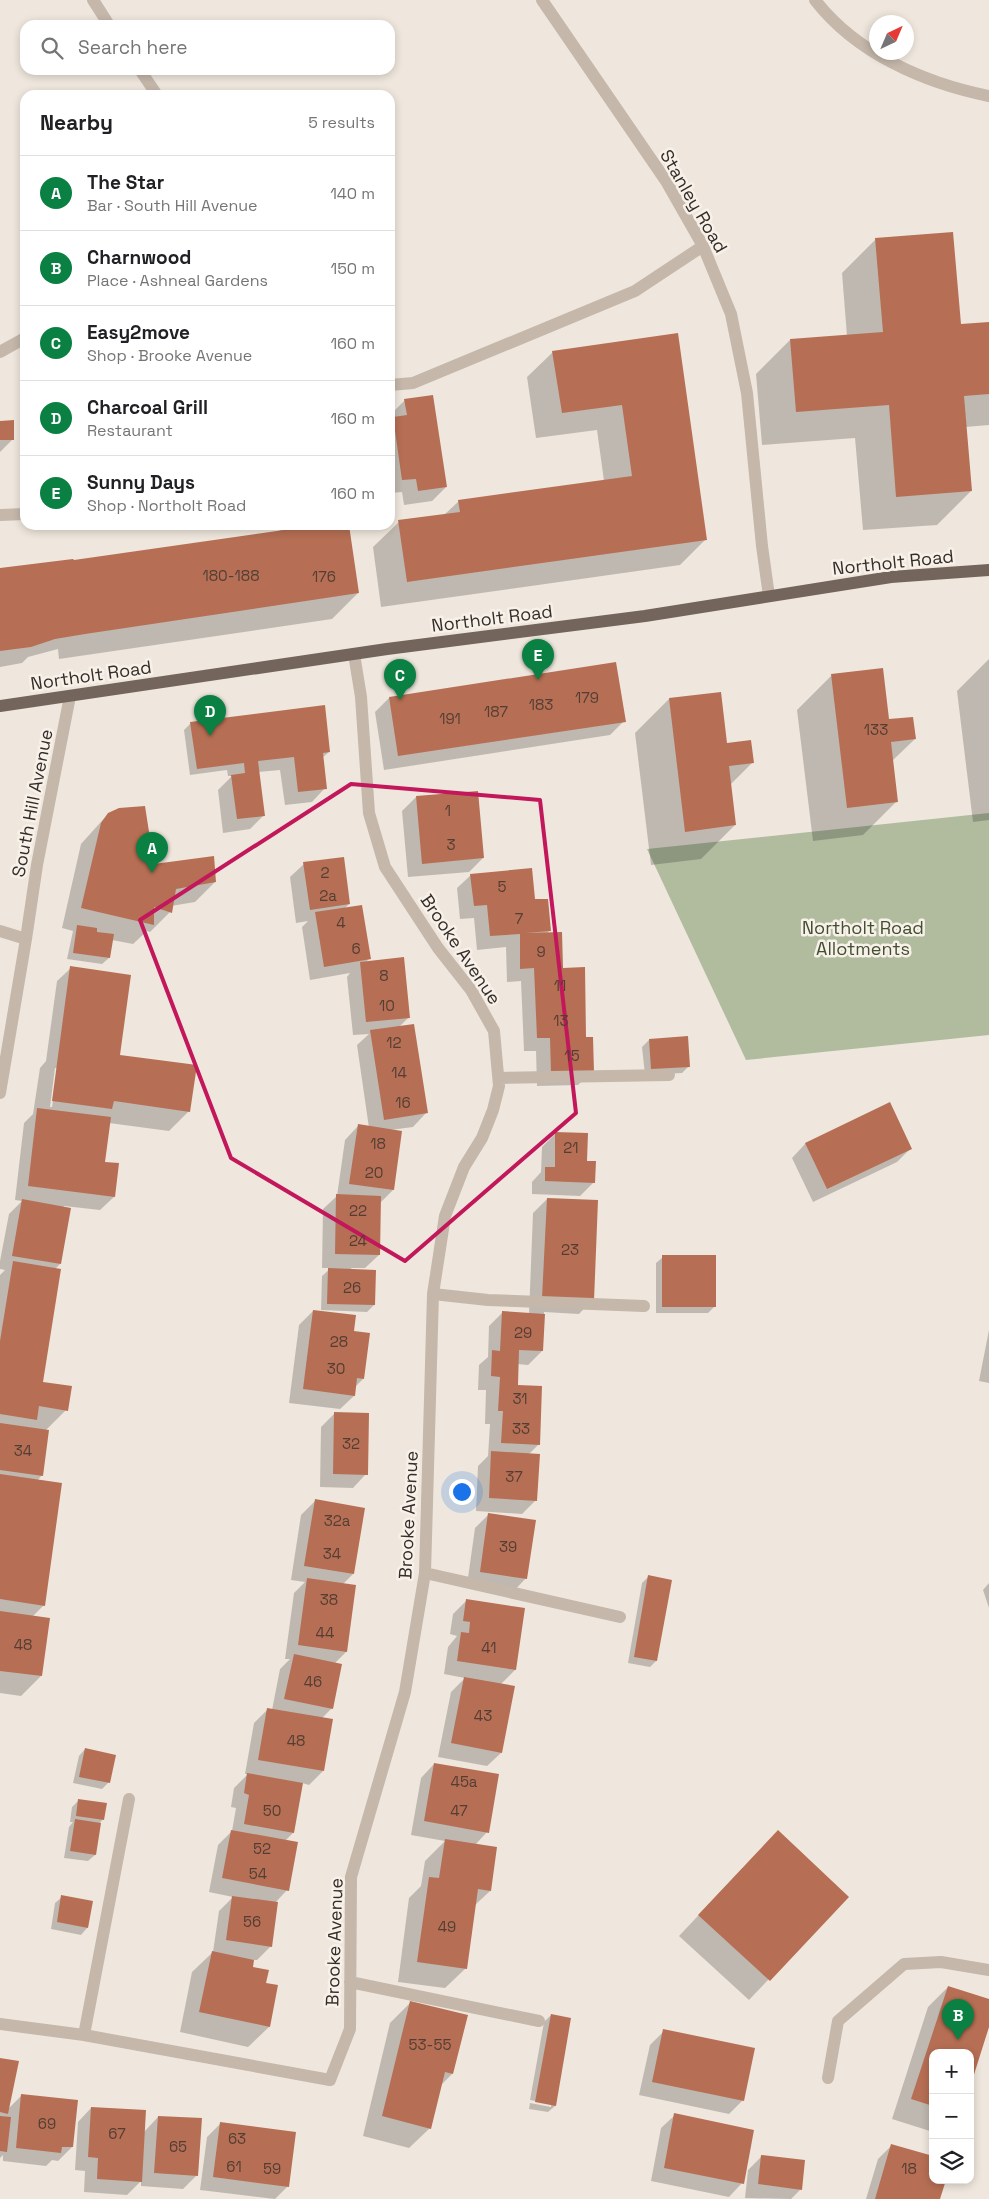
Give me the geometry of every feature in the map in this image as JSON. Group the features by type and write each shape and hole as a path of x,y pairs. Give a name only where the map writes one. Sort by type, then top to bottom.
{"main road":[{"name":"Northolt Road","path":"0,706 354,654 644,616 891,578 989,570"}],"street":[{"path":"93,0 107,20"},
{"name":"Stanley Road","path":"542,0 666,182 703,246 730,314 747,393 762,546 769,596"},
{"path":"815,0 828,16 864,48 956,90 989,96"},
{"path":"143,75 154,90"},
{"path":"395,385 412,383 635,291 703,246"},
{"path":"0,352 20,341"},
{"path":"0,515 20,514"},
{"name":"Brooke Avenue","path":"0,2024 84,2035 330,2080 350,2029 351,1877 405,1692 425,1573 433,1294 445,1216 464,1167 482,1138 493,1110 499,1086 494,1031 471,990 438,948 386,867 369,813 361,697 354,654"},
{"name":"South Hill Avenue","path":"0,1093 37,865 70,696"},
{"path":"0,931 26,939"},
{"path":"499,1078 670,1075"},
{"path":"433,1294 488,1300 644,1306"},
{"path":"425,1573 620,1618"},
{"path":"84,2035 130,1799"},
{"path":"828,2078 838,2021 904,1964 941,1962 989,1970"},
{"path":"350,1982 539,2021"}],"highlighted area":[{"path":"351,784 540,800 576,1113 405,1261 231,1158 140,920"}],"green space":[{"name":"Northolt Road Allotments","path":"989,813 989,1035 746,1060 647,849"}],"building":[{"path":"953,232 961,324 989,322 989,394 964,396 972,491 896,497 889,405 796,412 790,339 883,332 875,238"},
{"path":"678,333 707,540 407,582 398,520 460,512 458,500 632,476 622,405 562,413 552,351"},
{"path":"433,395 447,487 418,491 416,479 402,480 395,431 395,417 407,415 404,399"},
{"path":"14,420 14,440 0,440 0,421"},
{"path":"284,530 350,530 359,593 85,634 55,639 31,647 0,651 0,568 74,560"},
{"path":"616,662 626,722 398,756 389,697"},
{"path":"883,668 889,719 913,717 916,739 891,742 898,802 847,808 831,674"},
{"path":"721,692 727,743 751,740 754,763 729,766 736,825 685,832 669,698"},
{"path":"325,705 330,752 323,753 327,789 298,792 294,757 258,761 265,816 237,819 231,775 245,773 244,763 197,769 190,722"},
{"path":"478,791 484,858 422,864 416,796"},
{"path":"145,806 154,864 214,856 216,882 176,889 172,913 154,907 154,925 81,908 101,823 108,813 119,808"},
{"path":"344,857 350,904 310,910 303,862"},
{"path":"532,868 535,899 548,899 551,931 525,933 562,932 563,968 585,967 586,1037 593,1037 594,1072 551,1073 550,1038 537,1038 534,968 520,969 520,934 490,936 487,905 474,906 470,874"},
{"path":"362,905 371,959 324,967 315,912"},
{"path":"77,925 97,928 97,932 114,934 110,958 73,953"},
{"path":"404,957 410,1018 366,1022 360,962"},
{"path":"70,966 131,975 120,1055 197,1065 190,1112 114,1101 112,1109 52,1101"},
{"path":"414,1024 428,1113 384,1120 370,1030"},
{"path":"688,1036 690,1067 651,1069 649,1039"},
{"path":"890,1102 912,1149 827,1189 805,1143"},
{"path":"37,1108 111,1117 105,1162 119,1163 115,1197 28,1186"},
{"path":"358,1124 402,1131 394,1190 349,1184"},
{"path":"555,1132 588,1133 587,1161 596,1161 595,1183 545,1181 545,1167 555,1167"},
{"path":"336,1194 381,1196 380,1255 335,1254"},
{"path":"547,1198 598,1200 594,1301 542,1298"},
{"path":"22,1199 71,1208 61,1264 12,1256"},
{"path":"662,1255 716,1255 716,1307 662,1307"},
{"path":"13,1261 61,1269 43,1382 72,1386 68,1411 39,1406 37,1420 0,1414 0,1341"},
{"path":"328,1268 376,1270 375,1305 327,1304"},
{"path":"313,1310 356,1315 354,1331 370,1333 364,1379 357,1378 355,1396 303,1389"},
{"path":"502,1311 545,1314 543,1351 519,1350 518,1385 542,1386 540,1445 501,1443 503,1411 498,1411 500,1377 491,1376 492,1350 500,1351"},
{"path":"334,1412 369,1413 368,1475 333,1474"},
{"path":"0,1423 49,1430 43,1476 0,1470"},
{"path":"491,1451 540,1454 537,1501 489,1498"},
{"path":"0,1474 62,1483 45,1606 0,1599"},
{"path":"315,1499 365,1508 354,1574 304,1566"},
{"path":"488,1513 536,1520 527,1579 480,1572"},
{"path":"648,1575 672,1580 657,1661 634,1657"},
{"path":"307,1578 356,1585 347,1652 298,1645"},
{"path":"466,1599 525,1608 516,1670 457,1661 461,1632 469,1633 470,1622 463,1621"},
{"path":"0,1611 50,1618 42,1676 0,1671"},
{"path":"294,1654 342,1664 333,1709 284,1699"},
{"path":"464,1677 515,1686 502,1753 451,1743"},
{"path":"267,1708 333,1719 324,1771 258,1760"},
{"path":"85,1748 116,1755 110,1783 79,1777"},
{"path":"434,1763 499,1774 489,1833 424,1821"},
{"path":"247,1773 303,1783 294,1833 244,1824 249,1795 244,1793"},
{"path":"78,1799 107,1803 104,1820 76,1816"},
{"path":"75,1819 101,1823 96,1855 70,1851"},
{"path":"231,1830 298,1842 289,1891 222,1878"},
{"path":"778,1830 849,1897 770,1981 698,1915"},
{"path":"445,1839 497,1847 491,1891 478,1889 467,1969 417,1962 429,1877 439,1878"},
{"path":"61,1895 93,1901 88,1928 57,1922"},
{"path":"232,1896 278,1902 272,1947 226,1940"},
{"path":"212,1951 254,1960 253,1967 269,1970 266,1983 278,1985 270,2027 199,2012"},
{"path":"948,1986 989,1999 989,2027 974,2074 974,2049 929,2049 929,2105 911,2099"},
{"path":"410,2001 468,2015 453,2074 445,2072 431,2129 382,2116"},
{"path":"551,2014 571,2018 556,2106 535,2102"},
{"path":"663,2029 755,2048 744,2101 652,2082"},
{"path":"0,2058 19,2061 8,2114 0,2112"},
{"path":"21,2094 78,2100 73,2147 62,2147 61,2153 16,2148"},
{"path":"91,2107 146,2110 142,2182 97,2179 98,2158 88,2157"},
{"path":"674,2113 754,2130 744,2184 664,2168"},
{"path":"0,2116 11,2117 7,2152 0,2151"},
{"path":"158,2116 202,2118 198,2176 154,2173"},
{"path":"220,2122 296,2132 289,2187 213,2177"},
{"path":"891,2144 929,2155 929,2184 945,2184 940,2199 875,2199"},
{"path":"761,2155 805,2160 802,2190 758,2184"}],"place":[{"name":"Sunny Days","path":"538,680"},
{"name":"Easy2move","path":"400,700"},
{"name":"Charcoal Grill","path":"210,736"},
{"name":"The Star","path":"152,873"},
{"name":"Charnwood","path":"958,2040"}]}
